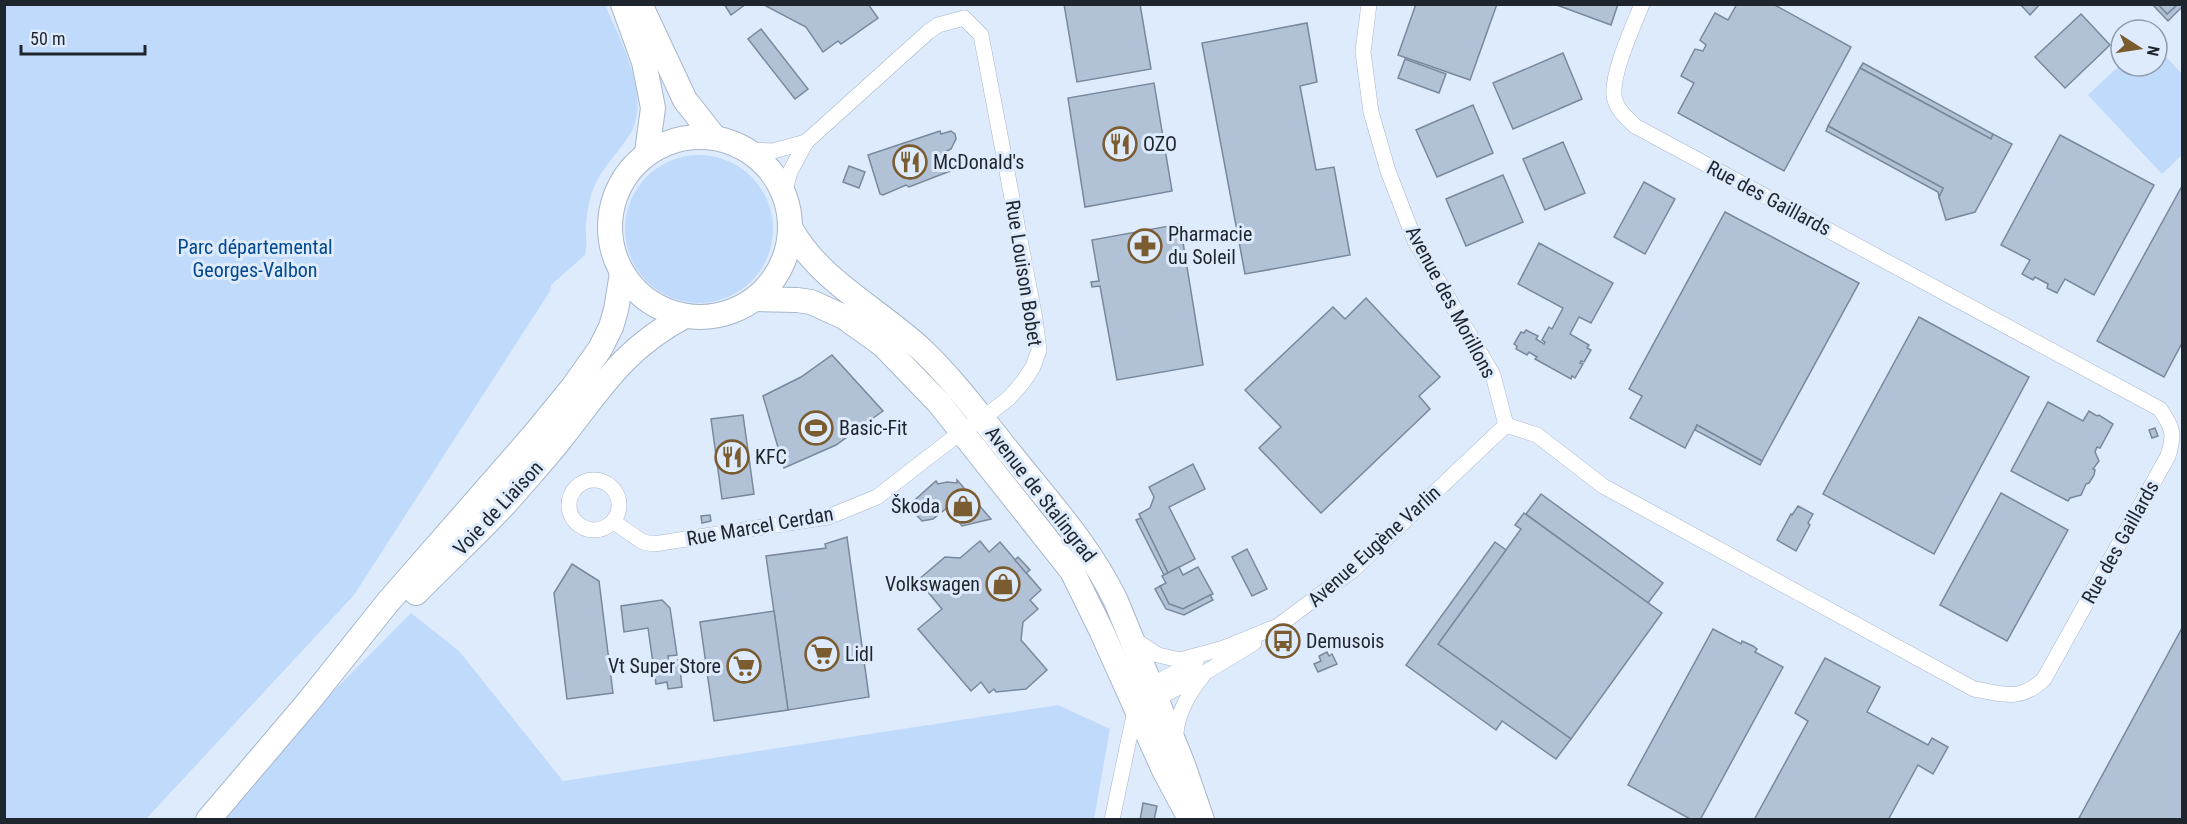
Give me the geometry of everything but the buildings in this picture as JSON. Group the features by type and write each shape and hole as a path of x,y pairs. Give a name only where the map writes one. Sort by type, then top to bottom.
{"main road":[{"path":"623,4 644,62 653,108 647,152"},
{"path":"640,4 685,100 714,137"},
{"path":"714,137 749,150 770,169 784,193 791,229 781,266 769,285 754,299 737,309 720,315 685,316 666,311 649,302 634,289 622,273 613,253 609,232 610,210 617,189 628,170 647,152 677,138 714,137"},
{"name":"Avenue de Stalingrad","path":"791,229 806,252 823,270 923,352 957,387 1084,545 1103,576 1130,634 1148,698 1164,770 1191,819"},
{"name":"Voie de Liaison","path":"208,819 309,701 388,602 573,387 600,349 611,327 622,273"},
{"name":"Avenue de Stalingrad","path":"754,299 811,302 844,317 883,345 939,403 1072,571 1177,748 1202,819"},
{"name":"Voie de Liaison","path":"309,701 511,497 562,438 620,363 649,338 685,316"}],"street":[{"name":"Avenue des Morillons","path":"1369,4 1363,52 1371,112 1388,171 1415,241 1493,375 1506,425"},
{"name":"Rue des Gaillards","path":"1506,425 1537,435 1603,486 1974,689 2016,695 2032,690 2044,679 2168,456 2172,442 2172,427 2160,409 1635,126 1621,112 1614,96 1616,76 1641,4"},
{"path":"784,193 790,172 806,142 928,32 967,11"},
{"name":"Rue Louison Bobet","path":"961,432 1009,398 1033,367 1039,350 981,36 967,11"},
{"path":"749,150 773,151 806,142"},
{"name":"Avenue Eugène Varlin","path":"1130,634 1158,655 1180,660 1224,648 1278,626 1353,570 1506,425"},
{"name":"Rue Marcel Cerdan","path":"614,522 643,542 654,544 828,518 877,497 961,432"},
{"path":"1148,698 1206,672 1278,626"},
{"path":"1112,819 1134,715 1148,698 1224,648"},
{"path":"1177,748 1175,734 1185,703 1206,672"}],"green space":[{"name":"Parc départemental Georges-Valbon","path":"5,4 605,5 625,51 636,86 636,119 630,134 600,176 591,196 586,223 585,255 551,285 550,291 354,595 146,819 5,819"},
{"path":"2169,60 2182,74 2182,155 2162,174 2088,95 2109,75 2109,78 2169,78"},
{"path":"699,155 713,156 727,161 740,167 751,177 761,188 767,201 772,215 772,243 767,257 761,270 751,281 740,291 727,297 713,302 699,303 685,302 671,297 658,291 647,281 637,270 631,257 626,243 625,229 626,215 631,201 637,188 647,177 658,167 671,161 685,156"},
{"path":"411,613 459,651 563,781 1058,705 1110,729 1094,819 221,820 292,733"}],"place":[{"name":"OZO","path":"1120,144"},
{"name":"McDonald's","path":"910,162"},
{"name":"Pharmacie du Soleil","path":"1145,246"},
{"name":"Basic-Fit","path":"816,428"},
{"name":"KFC","path":"732,457"},
{"name":"Škoda","path":"963,506"},
{"name":"Volkswagen","path":"1003,584"},
{"name":"Demusois","path":"1283,641"},
{"name":"Lidl","path":"822,654"},
{"name":"Vt Super Store","path":"744,666"}]}
